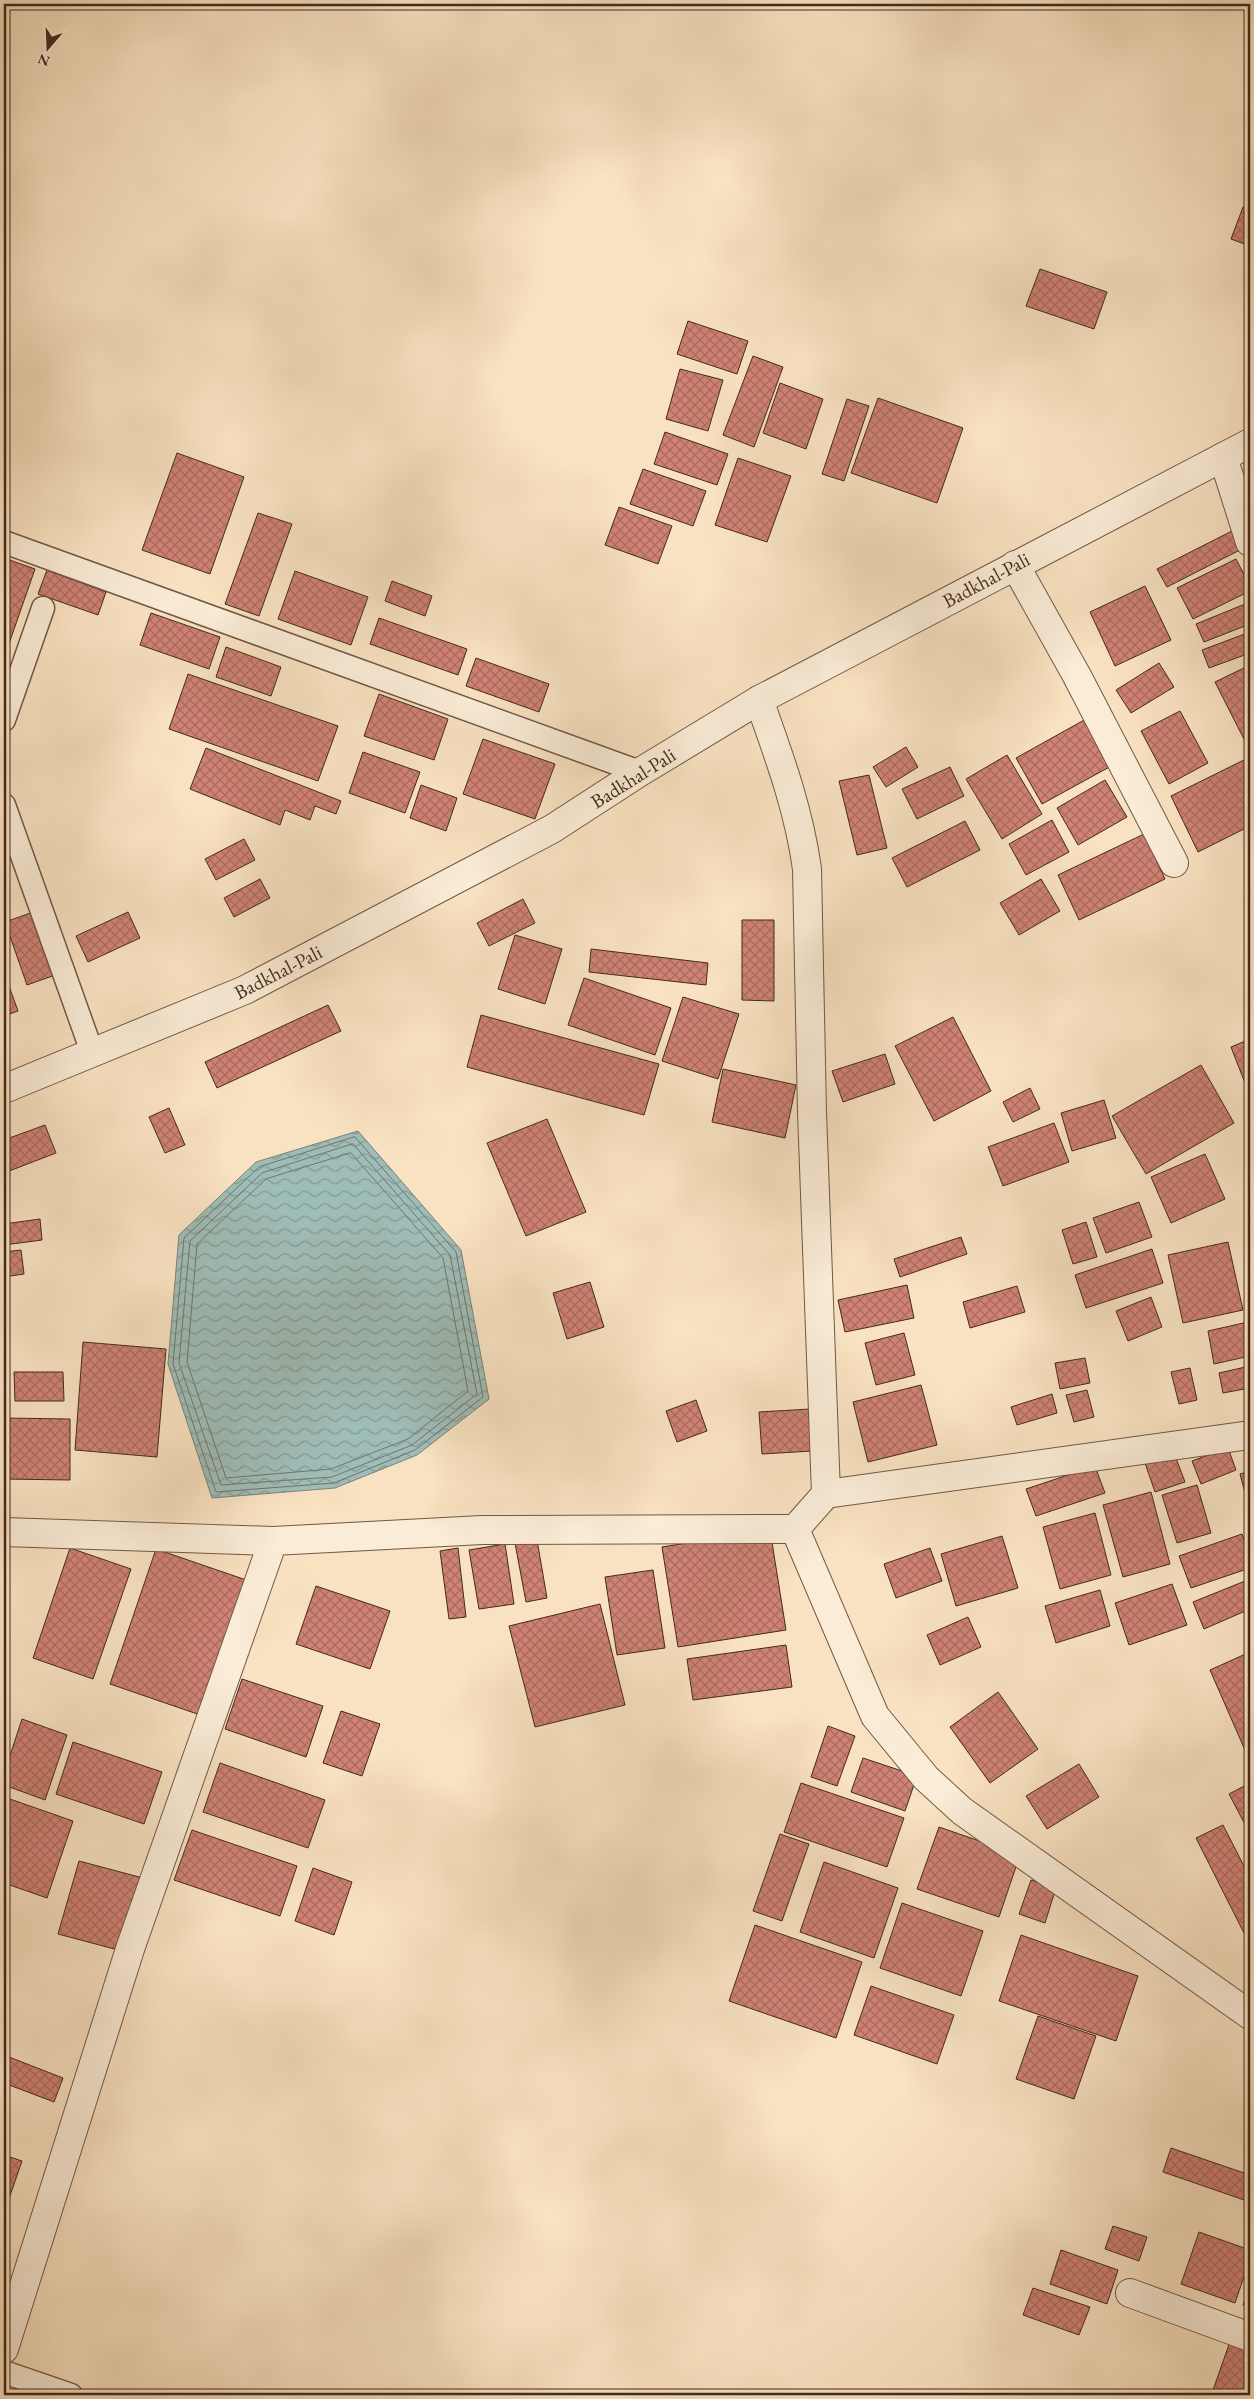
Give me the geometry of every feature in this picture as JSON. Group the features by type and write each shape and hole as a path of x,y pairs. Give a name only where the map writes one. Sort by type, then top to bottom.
{"street":[{"name":"Badkhal-Pali","path":"4,1088 245,990 552,829 640,772 759,700 1015,564 1250,443"},
{"path":"1223,457 1250,542"},
{"path":"1015,564 1077,676 1174,863"},
{"path":"759,700 792,795 802,833 807,869 812,1112 826,1494"},
{"path":"4,1532 273,1541 482,1530 795,1529 826,1494 1250,1434"},
{"path":"795,1529 875,1716 926,1778 962,1811 1250,2015"},
{"path":"4,2349 130,1949 273,1541"},
{"path":"1130,2293 1250,2336"}],"lane":[{"path":"4,542 640,772"},
{"path":"4,720 42,608"},
{"path":"4,806 92,1052"},
{"path":"4,2372 71,2395"}],"water":[{"path":"358,1131 461,1250 489,1399 417,1455 335,1488 212,1498 168,1364 179,1235 256,1162"}],"building":[{"path":"1250,180 1250,201 1244,199"},
{"path":"1243,207 1250,209 1250,246 1231,239"},
{"path":"1040,269 1107,292 1094,329 1026,306"},
{"path":"688,321 748,341 737,374 677,354"},
{"path":"753,356 783,367 754,447 723,435"},
{"path":"680,369 723,380 708,431 666,419"},
{"path":"780,383 823,399 806,449 763,433"},
{"path":"878,398 963,428 937,503 851,473"},
{"path":"847,399 869,406 844,481 822,474"},
{"path":"665,432 728,454 717,485 654,464"},
{"path":"177,453 244,477 210,574 142,550"},
{"path":"738,458 791,476 767,542 715,525"},
{"path":"643,469 706,491 693,526 630,504"},
{"path":"619,507 672,526 658,564 605,545"},
{"path":"258,513 292,524 259,616 225,604"},
{"path":"1232,531 1242,549 1167,587 1157,569"},
{"path":"4,558 35,569 4,658"},
{"path":"1236,559 1250,586 1250,591 1193,619 1177,588"},
{"path":"47,570 106,592 98,615 38,594"},
{"path":"295,571 368,597 351,645 278,619"},
{"path":"392,581 432,596 425,616 385,601"},
{"path":"1145,586 1171,640 1115,666 1090,612"},
{"path":"1250,602 1250,624 1204,642 1196,624"},
{"path":"151,613 220,637 209,669 140,645"},
{"path":"379,618 467,649 458,675 370,644"},
{"path":"1250,632 1250,653 1209,668 1202,650"},
{"path":"226,647 281,667 271,696 216,677"},
{"path":"476,658 549,684 539,712 466,686"},
{"path":"1159,663 1174,687 1131,713 1116,690"},
{"path":"1250,665 1250,751 1215,682"},
{"path":"188,674 338,726 318,781 169,729"},
{"path":"379,694 448,719 434,760 364,736"},
{"path":"1180,711 1208,763 1169,784 1141,731"},
{"path":"1086,719 1113,765 1042,804 1016,758"},
{"path":"483,739 555,764 535,819 463,794"},
{"path":"906,747 918,767 886,787 873,767"},
{"path":"206,748 341,801 336,814 315,806 310,820 285,810 280,825 190,789"},
{"path":"363,752 420,772 405,813 349,793"},
{"path":"1007,755 1042,814 1002,839 966,779"},
{"path":"1250,757 1250,826 1198,852 1171,796"},
{"path":"950,767 964,796 917,819 902,789"},
{"path":"869,775 887,848 857,855 839,781"},
{"path":"1105,780 1127,817 1078,845 1057,808"},
{"path":"421,785 457,798 446,831 410,818"},
{"path":"1052,820 1069,852 1026,875 1009,844"},
{"path":"965,821 980,850 907,887 892,858"},
{"path":"1144,834 1165,879 1079,920 1058,875"},
{"path":"244,839 255,860 216,880 205,859"},
{"path":"260,879 270,898 234,917 224,898"},
{"path":"1041,879 1060,911 1019,935 1000,903"},
{"path":"523,899 535,923 489,946 477,923"},
{"path":"39,910 61,973 27,985 5,922"},
{"path":"128,912 140,938 88,962 76,936"},
{"path":"742,920 774,920 774,1001 742,1000"},
{"path":"515,935 562,949 545,1004 498,989"},
{"path":"591,949 708,963 706,985 589,972"},
{"path":"4,972 18,1011 4,1016"},
{"path":"584,978 671,1008 655,1055 568,1025"},
{"path":"683,997 739,1014 718,1079 662,1061"},
{"path":"328,1005 341,1031 217,1088 205,1062"},
{"path":"481,1015 659,1064 644,1115 467,1067"},
{"path":"953,1017 991,1091 934,1121 895,1046"},
{"path":"1250,1039 1250,1096 1231,1047"},
{"path":"885,1054 895,1084 843,1102 832,1071"},
{"path":"1201,1065 1234,1123 1146,1174 1112,1116"},
{"path":"723,1069 796,1085 785,1138 712,1122"},
{"path":"1030,1088 1040,1109 1013,1122 1003,1102"},
{"path":"1104,1100 1116,1138 1072,1151 1061,1113"},
{"path":"169,1108 185,1145 165,1153 149,1117"},
{"path":"547,1119 586,1212 526,1236 487,1143"},
{"path":"1054,1123 1069,1162 1003,1186 988,1147"},
{"path":"45,1125 56,1153 4,1173 4,1140"},
{"path":"1205,1154 1225,1199 1171,1223 1151,1177"},
{"path":"1139,1202 1152,1237 1106,1253 1093,1218"},
{"path":"40,1219 42,1240 4,1245 4,1224"},
{"path":"1086,1222 1097,1257 1073,1264 1062,1230"},
{"path":"961,1237 967,1254 900,1277 894,1259"},
{"path":"1228,1242 1243,1310 1183,1323 1168,1255"},
{"path":"1152,1249 1163,1283 1086,1308 1075,1275"},
{"path":"21,1250 24,1274 4,1277 4,1252"},
{"path":"590,1282 604,1327 567,1339 553,1293"},
{"path":"907,1285 914,1318 845,1332 838,1300"},
{"path":"1017,1286 1025,1312 970,1328 963,1302"},
{"path":"1151,1297 1162,1327 1128,1341 1116,1311"},
{"path":"1248,1322 1250,1356 1214,1364 1208,1331"},
{"path":"904,1333 915,1375 876,1385 865,1343"},
{"path":"83,1342 166,1349 157,1457 75,1450"},
{"path":"1085,1358 1090,1383 1060,1389 1055,1363"},
{"path":"1250,1366 1250,1388 1223,1393 1219,1373"},
{"path":"1190,1368 1197,1400 1179,1404 1171,1372"},
{"path":"14,1372 63,1372 64,1401 15,1401"},
{"path":"921,1385 937,1445 868,1462 853,1402"},
{"path":"1087,1390 1094,1417 1074,1422 1066,1395"},
{"path":"1052,1394 1057,1413 1017,1425 1011,1407"},
{"path":"696,1400 707,1431 677,1442 666,1411"},
{"path":"810,1409 812,1451 762,1454 759,1412"},
{"path":"4,1418 70,1419 70,1480 4,1479"},
{"path":"1228,1448 1236,1470 1201,1484 1192,1461"},
{"path":"1174,1453 1185,1482 1155,1492 1145,1463"},
{"path":"1095,1466 1105,1493 1036,1516 1026,1489"},
{"path":"1250,1471 1250,1512 1240,1474"},
{"path":"1197,1485 1211,1533 1177,1543 1162,1495"},
{"path":"1151,1492 1170,1564 1123,1577 1103,1505"},
{"path":"1095,1513 1111,1575 1060,1589 1043,1527"},
{"path":"770,1530 786,1630 678,1647 662,1547"},
{"path":"1242,1534 1250,1558 1250,1568 1191,1588 1179,1556"},
{"path":"1002,1536 1018,1588 956,1606 941,1554"},
{"path":"537,1540 547,1598 526,1602 515,1543"},
{"path":"505,1544 514,1604 479,1609 469,1550"},
{"path":"70,1548 131,1569 93,1679 33,1658"},
{"path":"458,1548 466,1617 449,1619 440,1551"},
{"path":"930,1548 942,1581 896,1598 884,1564"},
{"path":"156,1549 252,1582 206,1717 110,1684"},
{"path":"653,1570 665,1648 617,1655 605,1577"},
{"path":"1250,1579 1250,1609 1204,1629 1193,1602"},
{"path":"1172,1584 1187,1625 1129,1645 1115,1603"},
{"path":"316,1586 390,1611 370,1669 296,1644"},
{"path":"1100,1590 1110,1626 1056,1643 1045,1606"},
{"path":"600,1604 625,1705 535,1727 509,1626"},
{"path":"968,1617 981,1647 940,1665 927,1635"},
{"path":"786,1645 792,1687 693,1700 687,1659"},
{"path":"1250,1652 1250,1756 1248,1757 1210,1670"},
{"path":"242,1679 323,1706 306,1757 225,1729"},
{"path":"998,1692 1038,1749 990,1783 950,1727"},
{"path":"341,1711 380,1724 362,1776 323,1763"},
{"path":"22,1719 67,1735 45,1800 4,1785 4,1774"},
{"path":"828,1726 855,1736 837,1786 811,1777"},
{"path":"73,1742 162,1772 144,1824 56,1794"},
{"path":"863,1758 917,1776 905,1811 851,1792"},
{"path":"220,1763 325,1800 308,1848 203,1812"},
{"path":"1079,1764 1099,1797 1047,1829 1026,1796"},
{"path":"801,1783 904,1818 887,1867 784,1832"},
{"path":"1250,1783 1250,1834 1229,1794"},
{"path":"7,1798 73,1821 47,1898 4,1883 4,1809"},
{"path":"1223,1825 1250,1878 1250,1935 1246,1937 1196,1838"},
{"path":"939,1827 1020,1855 999,1917 917,1889"},
{"path":"192,1830 297,1866 280,1916 174,1880"},
{"path":"780,1834 809,1844 782,1921 753,1911"},
{"path":"79,1861 143,1878 122,1951 58,1934"},
{"path":"824,1862 898,1888 874,1958 800,1932"},
{"path":"313,1868 352,1882 334,1935 295,1921"},
{"path":"1031,1880 1056,1888 1045,1923 1019,1914"},
{"path":"902,1903 983,1931 961,1996 880,1968"},
{"path":"755,1925 862,1962 836,2038 729,2001"},
{"path":"1021,1935 1138,1976 1116,2041 999,2001"},
{"path":"871,1986 954,2015 937,2064 854,2035"},
{"path":"1038,2016 1096,2036 1074,2099 1016,2079"},
{"path":"9,2057 63,2078 54,2102 4,2083 4,2069"},
{"path":"1171,2148 1250,2175 1250,2202 1163,2172"},
{"path":"4,2155 22,2161 4,2213"},
{"path":"1113,2226 1147,2237 1139,2261 1105,2249"},
{"path":"1199,2232 1250,2250 1250,2259 1235,2303 1181,2284"},
{"path":"1061,2250 1118,2270 1107,2304 1050,2284"},
{"path":"1250,2284 1250,2308 1243,2305"},
{"path":"1033,2288 1090,2307 1079,2335 1023,2315"},
{"path":"1232,2336 1250,2342 1250,2395 1228,2395 1213,2390"}]}
